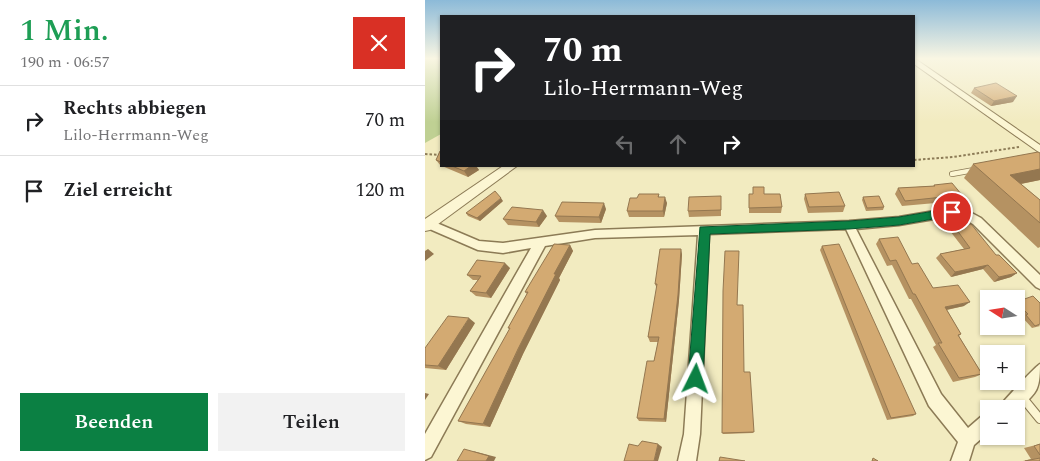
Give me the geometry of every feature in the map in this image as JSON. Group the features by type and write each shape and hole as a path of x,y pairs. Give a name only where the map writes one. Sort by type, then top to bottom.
{"street":[{"path":"942,80 1037,147"},
{"path":"427,225 510,167"},
{"path":"427,225 466,241 489,247 517,247 595,234 849,225 899,221 952,212 965,214 977,221 1040,283"},
{"path":"849,225 935,400 967,440"},
{"path":"687,461 692,434 704,230"},
{"path":"425,451 541,242"},
{"path":"1015,400 1040,372"},
{"path":"960,461 967,440 980,429"}],"lane":[{"path":"952,174 981,169"},
{"path":"1021,395 1040,419"}],"path":[{"path":"915,160 1037,147"},
{"path":"425,154 440,155"}],"green space":[{"path":"425,80 440,80 440,135 425,143"}],"building":[{"path":"996,83 1017,96 994,101 974,88"},
{"path":"440,151 440,162 436,160"},
{"path":"1040,153 1040,169 1010,175 1040,200 1040,223 973,164"},
{"path":"454,167 470,167 464,171"},
{"path":"952,183 962,195 905,201 898,188 935,186"},
{"path":"753,187 764,187 764,194 780,194 782,207 749,208 749,194 753,194"},
{"path":"495,191 501,198 477,218 466,213"},
{"path":"839,192 845,206 809,207 805,194"},
{"path":"639,194 659,194 658,197 665,197 663,211 627,211 630,198 637,198"},
{"path":"721,196 721,210 688,211 689,197"},
{"path":"879,196 884,207 867,208 863,197"},
{"path":"562,202 604,203 599,217 555,216"},
{"path":"512,207 543,210 536,222 503,219"},
{"path":"971,224 996,255 999,255 1017,273 999,277 988,265 955,272 940,254 970,248 954,226"},
{"path":"898,237 912,264 918,263 933,288 958,285 970,302 945,307 961,334 958,335 980,371 980,374 959,378 938,343 942,343 915,294 913,294 896,260 890,261 879,239"},
{"path":"554,244 570,245 554,274 556,274 483,424 458,421 510,328 508,328 528,292 525,292"},
{"path":"839,244 916,414 891,418 822,246"},
{"path":"660,249 681,249 678,295 664,419 637,418 647,361 654,361 659,337 648,337 657,284 655,284"},
{"path":"725,251 739,251 737,305 743,305 744,372 750,372 754,432 722,433"},
{"path":"477,260 505,263 486,293 470,291 481,276 467,275"},
{"path":"1033,296 1040,303 1040,324 1035,326 1026,315 1028,314 1025,311 1025,299"},
{"path":"448,316 469,318 438,366 425,365 425,348"},
{"path":"642,441 658,444 654,461 624,461 629,444 638,446"},
{"path":"1040,444 1040,455 1034,446"},
{"path":"464,449 489,456 486,461 457,461"},
{"path":"720,457 745,461 719,461"},
{"path":"1040,458 1040,461 1025,461"}],"route":[{"path":"696,379 704,230 849,225 899,221 952,212"}]}
